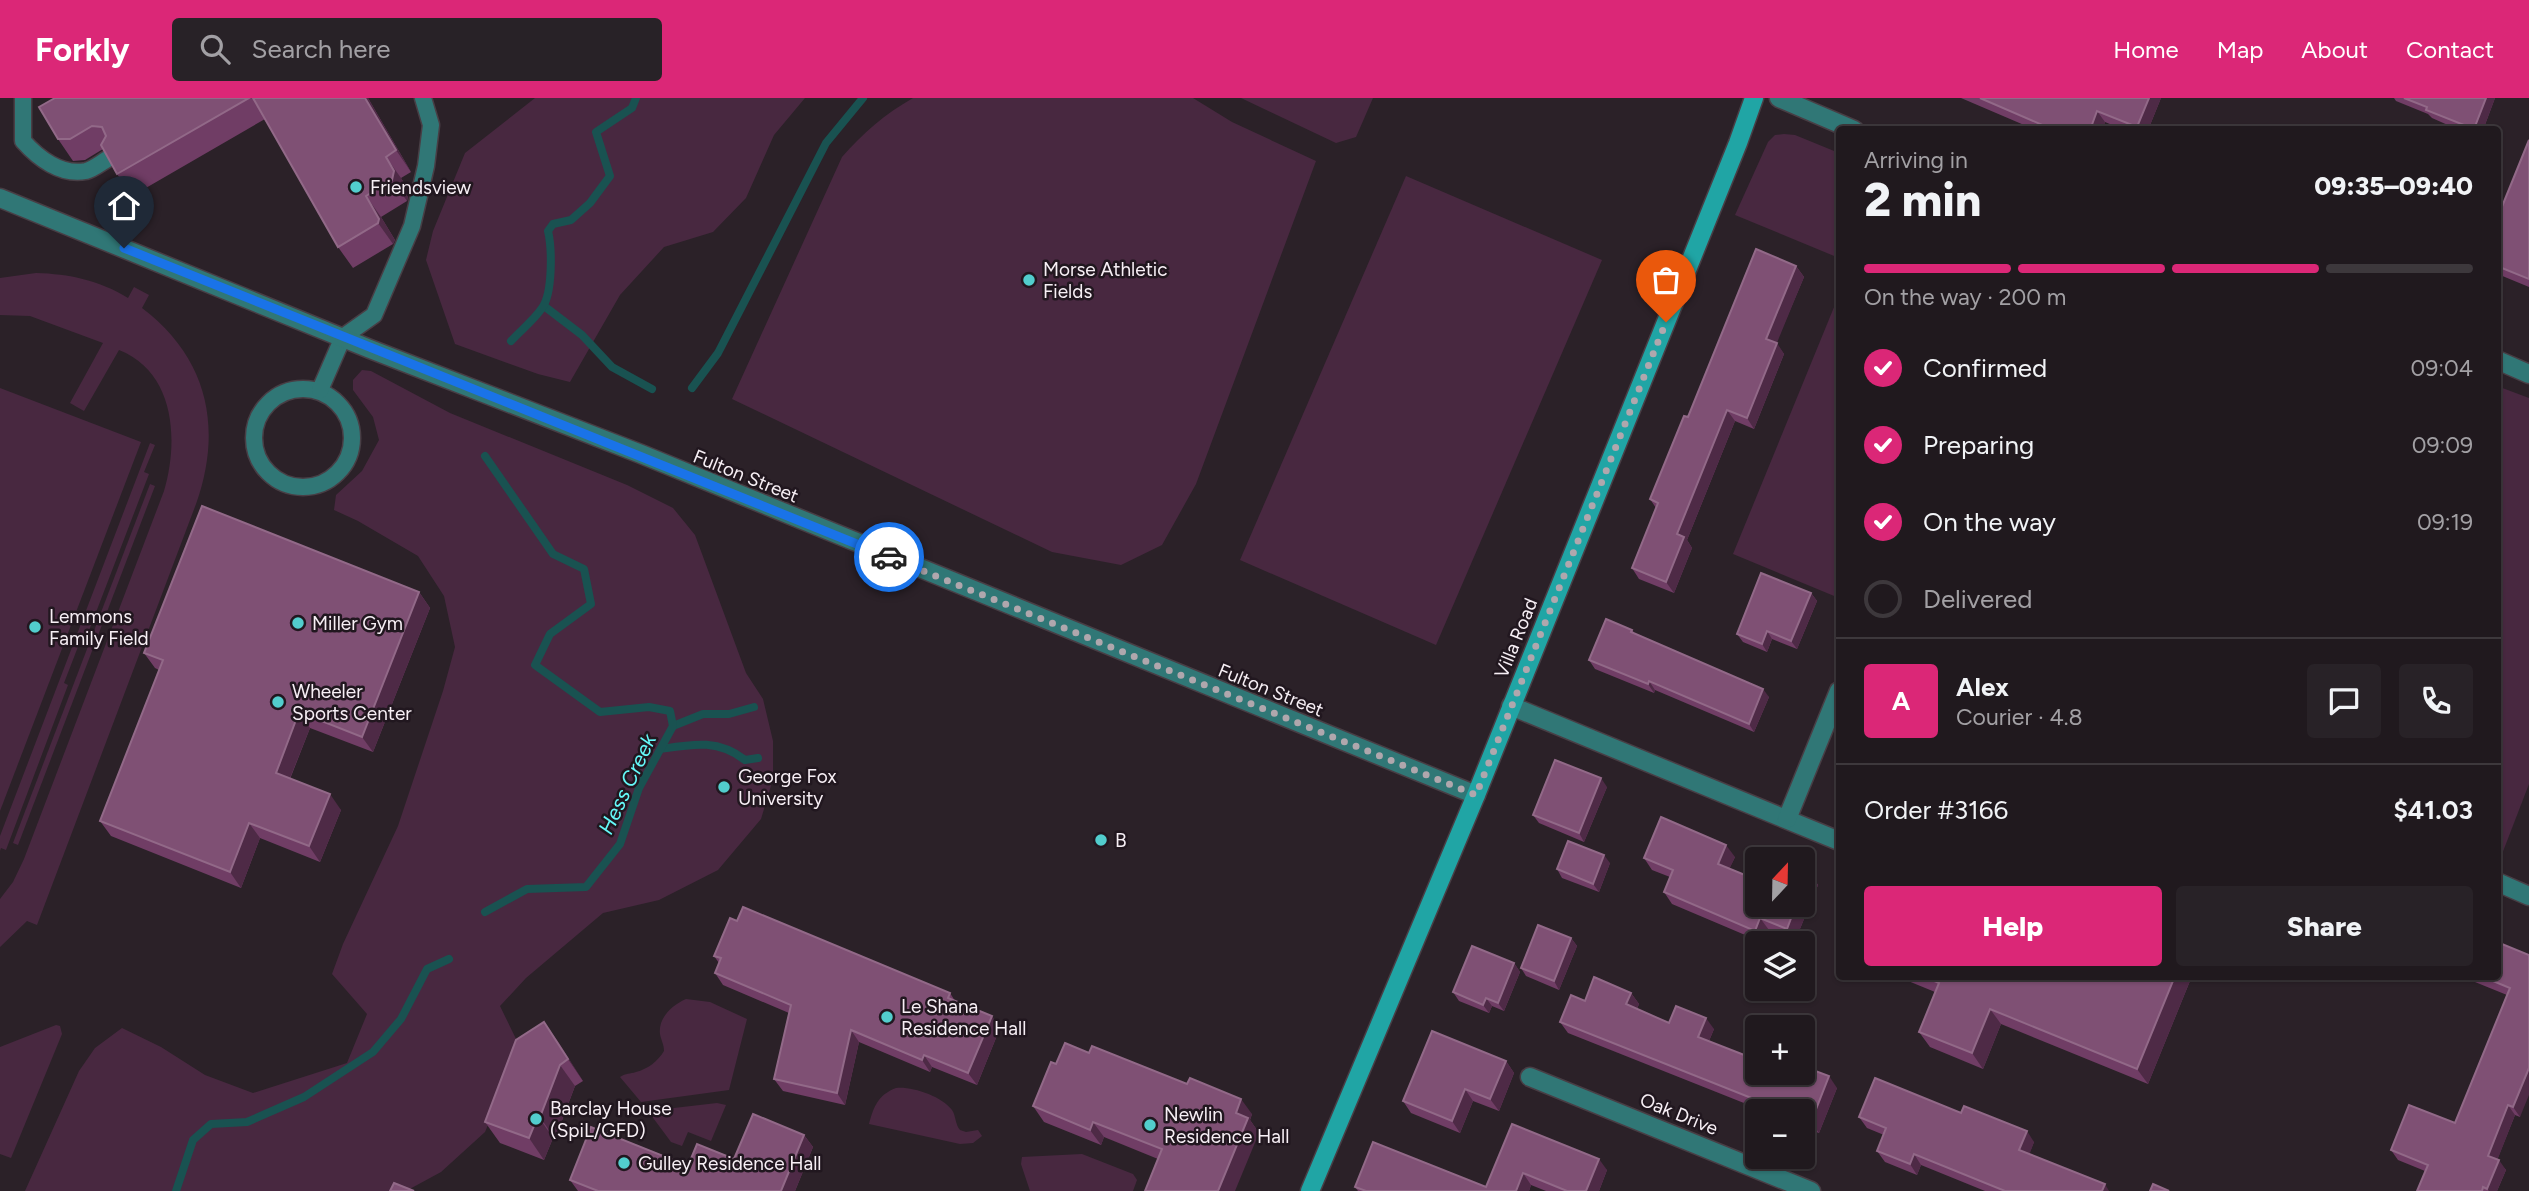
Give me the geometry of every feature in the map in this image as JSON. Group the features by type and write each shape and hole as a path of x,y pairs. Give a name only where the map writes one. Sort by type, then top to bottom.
{"main road":[{"name":"Villa Road","path":"1310,1191 1476,795 1754,98"}],"street":[{"path":"1779,98 1845,126"},
{"name":"Fulton Street","path":"0,198 641,454 1476,795"},
{"path":"2501,362 2529,374"},
{"path":"1787,819 1836,698"},
{"path":"1511,706 1836,840"},
{"path":"2501,884 2529,896"},
{"name":"Oak Drive","path":"1530,1077 1779,1185 1811,1191"}],"lane":[{"path":"23,98 23,141 35,155 48,164 65,170 86,171 111,157"},
{"path":"320,390 343,337 374,314 412,226 426,166 431,125 424,98"},
{"path":"301,388 320,390 337,401 348,417 353,436 350,455 340,472 323,483 304,487 285,485 268,474 257,458 253,439 256,420 266,404 282,392 301,388"}],"shaded area":[{"path":"535,98 805,98 774,135 746,198 713,232 664,247 620,295 570,382 538,374 455,344 426,260 433,231 465,153"},
{"name":"Morse Athletic Fields","path":"913,98 1193,98 1232,122 1316,161 1196,484 1162,545 1121,565 1052,552 732,399 842,157 875,125"},
{"path":"1241,98 1373,98 1356,137 1336,143"},
{"path":"1775,135 1795,135 1836,152 1836,257 1735,215 1768,142"},
{"path":"1406,176 1602,260 1436,645 1240,560"},
{"path":"36,273 83,279 128,298 134,287 149,295 142,308 182,349 195,372 204,396 208,448 196,504 37,925 27,921 0,947 0,899 13,882 24,859 164,491 171,451 168,410 162,391 152,374 138,360 119,350 84,411 70,403 103,343 30,316 0,315 0,278"},
{"path":"1836,302 1836,597 1733,554"},
{"path":"362,370 371,371 450,413 627,485 673,508 695,535 746,673 763,699 773,741 773,779 761,819 718,870 659,900 603,913 526,978 500,1006 517,1041 518,1053 485,1132 441,1172 406,1191 25,1191 79,1071 95,1048 122,1028 161,1047 205,1075 253,1093 347,1063 367,1014 332,974 343,944 398,826 455,647 444,596 418,556 334,510 336,495 362,471 379,440 373,417 353,390 353,380"},
{"name":"Lemmons Family Field","path":"0,388 141,442 0,811"},
{"path":"2501,388 2529,398 2529,784 2501,857"},
{"path":"150,443 155,445 144,472 149,474 85,641 81,639 64,683 68,685 6,850 1,848 0,851 0,836"},
{"path":"150,484 155,486 18,845 13,843"},
{"path":"686,999 710,1002 747,1019 729,1090 641,1102 620,1077 645,1069 659,1058 664,1051 660,1034 661,1023 671,1008"},
{"path":"56,1025 60,1026 62,1034 11,1158 0,1154 0,1047"},
{"path":"896,1088 918,1090 934,1096 952,1110 960,1130 978,1130 982,1136 973,1143 960,1144 869,1124 878,1102"},
{"path":"717,1103 726,1105 711,1141 688,1132 682,1146 671,1142 648,1111"},
{"path":"1082,1154 1133,1174 1137,1180 1133,1191 1030,1191 1021,1164 1022,1157"}],"building":[{"path":"55,98 249,98 117,174 101,145 106,136 102,127 92,126 70,139 58,139 39,107"},
{"path":"253,98 365,98 396,150 386,157 394,171 392,180 366,196 379,219 378,223 338,247"},
{"path":"1980,98 2149,98 2137,126 2097,111 2091,126 2045,126"},
{"path":"2404,98 2486,98 2475,126 2466,126 2426,110 2427,107"},
{"path":"2529,140 2529,279 2501,268 2501,209"},
{"path":"1756,249 1796,266 1766,339 1777,343 1747,418 1727,410 1677,534 1684,537 1666,582 1632,568 1658,503 1650,499 1684,416 1688,417"},
{"name":"Wheeler Sports Center","path":"202,506 419,592 362,737 299,712 276,773 330,794 309,846 249,823 230,872 100,821 163,660 144,653"},
{"path":"1761,573 1811,593 1791,641 1767,631 1762,644 1737,634"},
{"path":"1606,619 1763,689 1749,724 1649,681 1648,684 1589,660"},
{"path":"1555,760 1601,778 1579,833 1533,815"},
{"path":"1661,817 1726,845 1718,864 1745,875 1745,917 1792,917 1787,929 1760,918 1755,931 1664,892 1673,870 1644,858"},
{"path":"1568,841 1604,855 1593,884 1557,869"},
{"name":"Le Shana Residence Hall","path":"743,907 950,993 948,998 992,1016 968,1073 924,1055 922,1060 851,1030 837,1093 774,1079 791,1005 715,973 721,958 714,956 730,918 737,921"},
{"path":"1538,925 1571,938 1554,981 1521,968"},
{"path":"2501,944 2529,955 2529,1068 2513,1107 2508,1105 2488,1156 2499,1160 2487,1189 2483,1187 2482,1191 2417,1191 2428,1165 2391,1150 2409,1105 2455,1123 2510,988 2491,980 2501,980"},
{"path":"1472,946 1514,963 1498,1003 1486,998 1483,1005 1453,992"},
{"path":"1594,977 1631,993 1626,1004 1669,1023 1676,1006 1706,1018 1698,1037 1745,1055 1745,1085 1815,1085 1815,1071 1829,1076 1815,1112 1815,1099 1754,1099 1560,1022 1571,995 1585,1001"},
{"path":"1932,980 2173,980 2137,1069 1990,1009 1972,1053 1919,1032 1939,983"},
{"path":"544,1022 568,1059 560,1065 529,1138 485,1122 516,1040"},
{"path":"1432,1031 1506,1061 1490,1099 1465,1089 1452,1121 1403,1101"},
{"name":"Newlin Residence Hall","path":"1065,1043 1089,1053 1092,1046 1187,1084 1190,1078 1241,1099 1236,1113 1248,1118 1218,1191 1145,1191 1162,1149 1093,1122 1090,1130 1033,1106 1051,1062 1056,1064"},
{"path":"1875,1078 1961,1113 1964,1106 2027,1131 2019,1150 2105,1184 2102,1191 2005,1191 1914,1154 1910,1164 1877,1151 1886,1128 1859,1117"},
{"name":"Gulley Residence Hall","path":"753,1114 804,1135 781,1191 598,1191 570,1180 591,1127 688,1166 697,1144 734,1159"},
{"path":"1512,1124 1599,1159 1586,1191 1567,1191 1523,1173 1516,1191 1366,1191 1355,1187 1373,1142 1486,1187"},
{"path":"394,1183 414,1191 390,1191"},
{"path":"2153,1184 2169,1191 2150,1191"}],"waterway":[{"name":"Hess Creek","path":"511,341 535,317 546,301 551,270 548,231 553,224 571,220 590,203 610,176 596,132 632,108 636,98"},
{"path":"692,388 718,353 826,143 863,98"},
{"path":"544,306 582,335 612,367 652,389"},
{"name":"Hess Creek","path":"485,456 553,554 584,569 591,604 550,634 535,665 600,712 649,707 670,711 673,726 639,788 620,844 586,887 527,889 485,912"},
{"path":"673,726 703,714 729,714 754,707"},
{"path":"661,749 705,745 725,749 745,760 758,758"},
{"name":"Hess Creek","path":"176,1191 193,1140 211,1124 247,1122 304,1097 373,1052 401,1019 427,969 449,959"}],"way so far":[{"path":"889,557 1476,795 1666,322"}],"place":[{"name":"Friendsview","path":"356,187"},
{"name":"Morse Athletic Fields","path":"1029,280"},
{"name":"Miller Gym","path":"298,623"},
{"name":"Lemmons Family Field","path":"35,627"},
{"name":"Wheeler Sports Center","path":"278,702"},
{"name":"George Fox University","path":"724,787"},
{"name":"B","path":"1101,840"},
{"name":"Le Shana Residence Hall","path":"887,1017"},
{"name":"Barclay House (SpiL/GFD)","path":"536,1119"},
{"name":"Newlin Residence Hall","path":"1150,1125"},
{"name":"Gulley Residence Hall","path":"624,1163"}],"route":[{"path":"124,248 395,359 641,454 889,557"}]}
